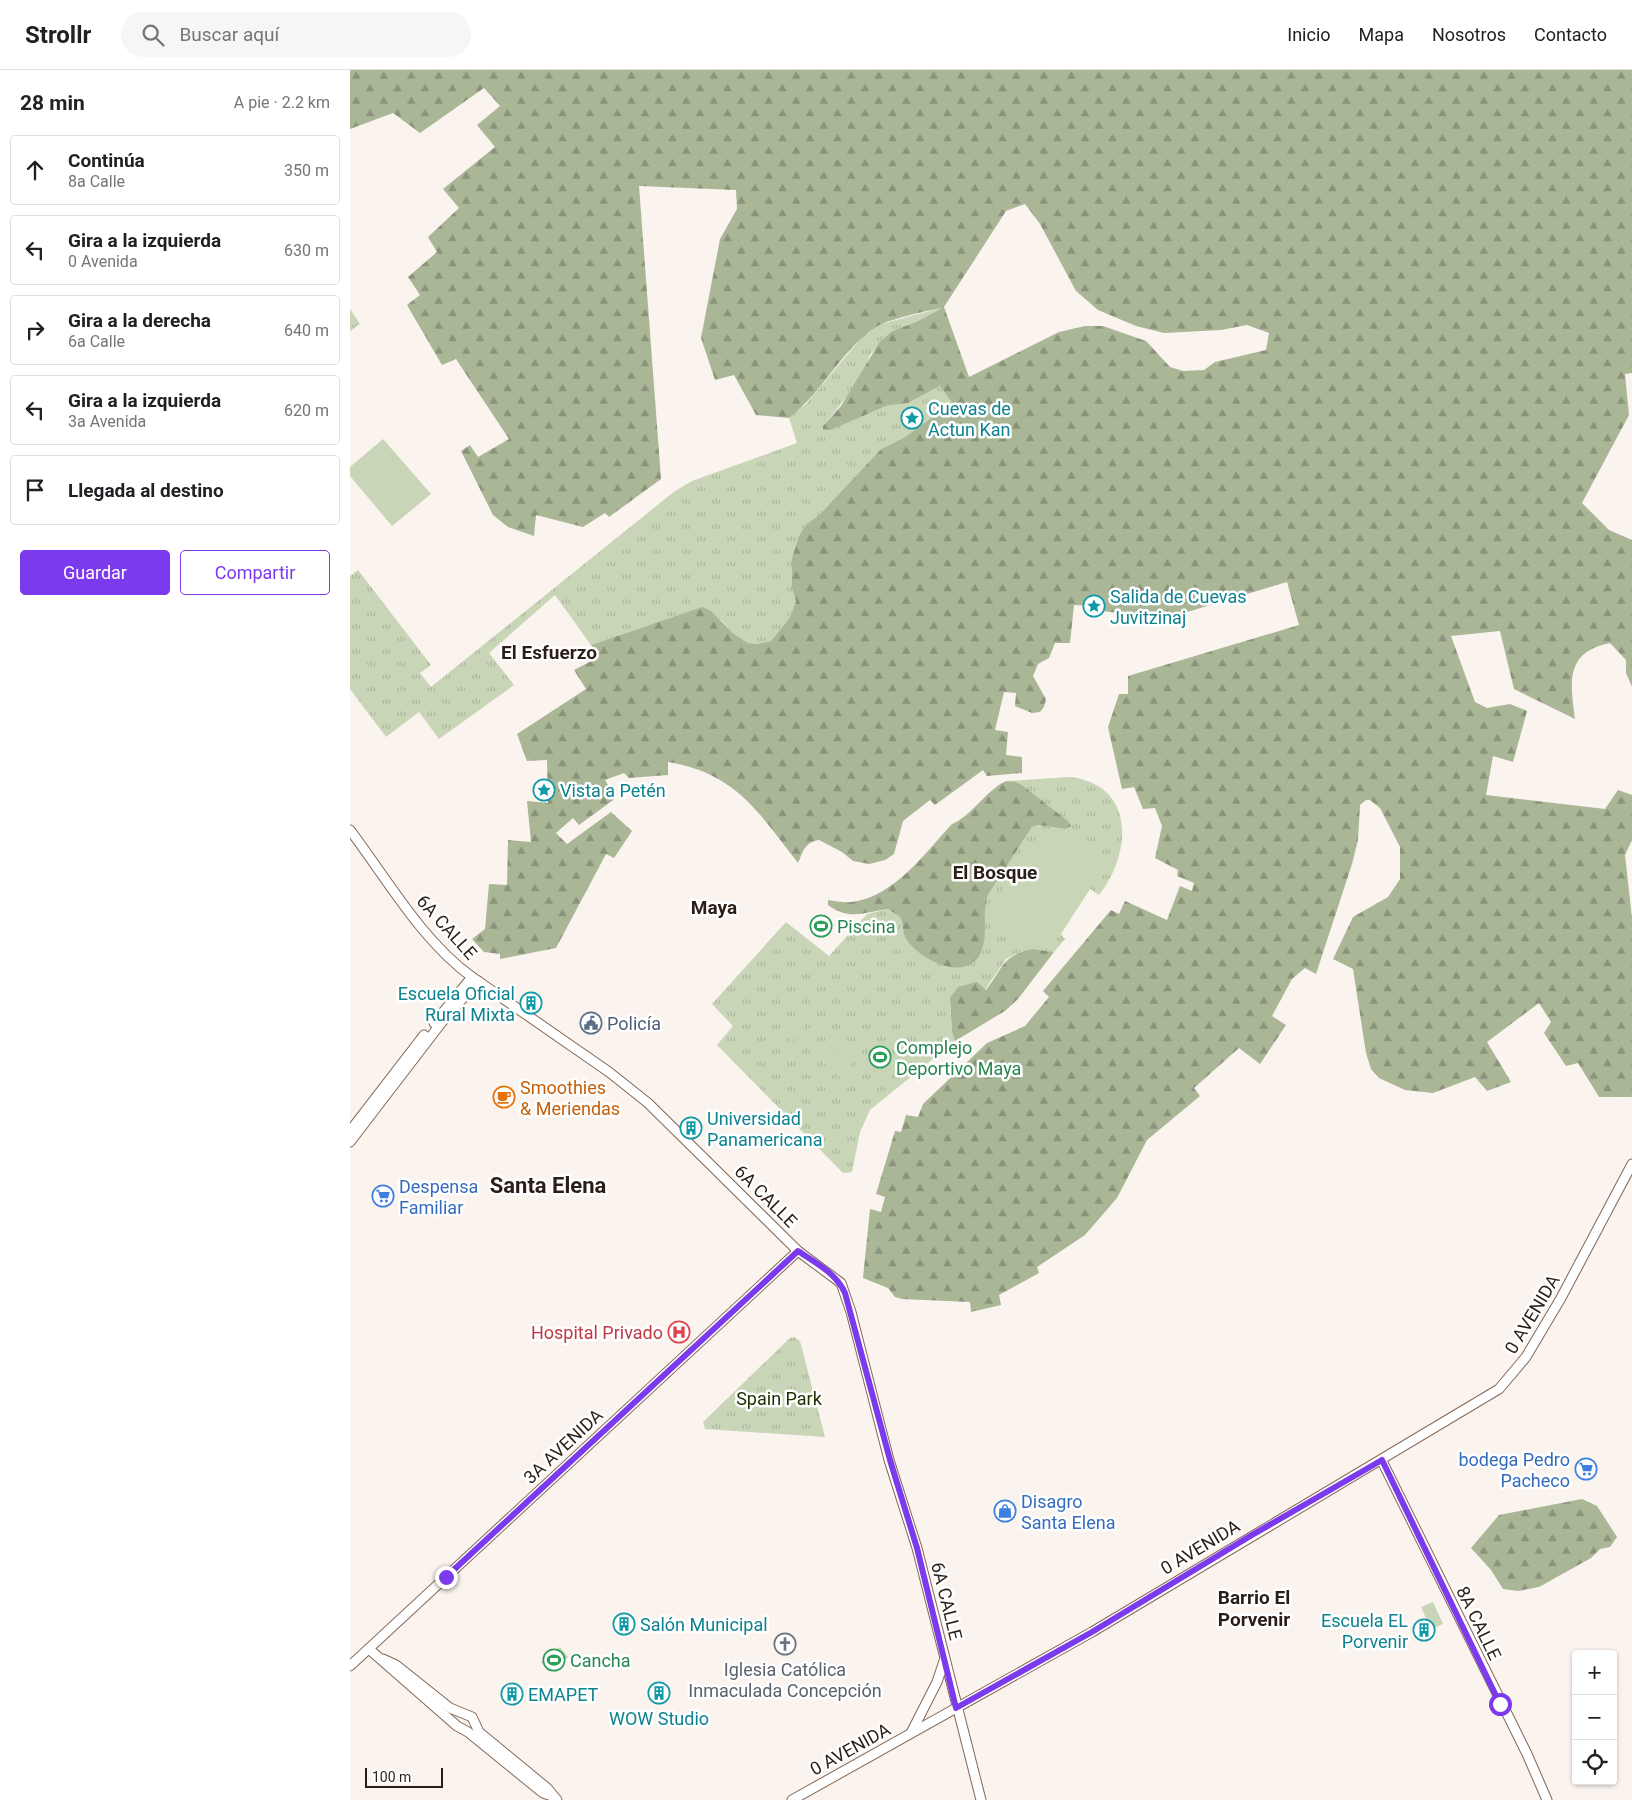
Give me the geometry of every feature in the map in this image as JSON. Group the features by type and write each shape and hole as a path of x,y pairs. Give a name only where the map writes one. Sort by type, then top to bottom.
{"street":[{"name":"6A CALLE","path":"350,830 419,924 451,960 475,979 609,1072 648,1103 798,1251 841,1283 890,1460 917,1548 956,1708 981,1800"},
{"path":"350,1131 475,979"},
{"path":"350,1142 475,979"},
{"name":"0 AVENIDA","path":"792,1800 1092,1632 1499,1389 1512,1377 1561,1298 1632,1164"},
{"name":"3A AVENIDA","path":"350,1666 798,1251"},
{"name":"8A CALLE","path":"1382,1460 1527,1754 1547,1800"},
{"path":"369,1649 392,1672 457,1726 468,1732 542,1793 555,1798"},
{"path":"380,1658 396,1665 450,1708 472,1717 479,1732 547,1788 555,1798"},
{"path":"909,1735 915,1727 937,1682 944,1660"}],"green space":[{"path":"350,70 1632,70 1632,373 1625,374 1629,415 1582,503 1609,530 1632,540 1632,687 1626,673 1626,660 1610,643 1595,647 1585,653 1578,661 1574,671 1572,693 1575,719 1514,689 1500,631 1451,636 1475,702 1487,708 1510,704 1527,711 1513,762 1493,756 1486,795 1605,809 1618,790 1632,795 1632,840 1625,855 1632,918 1632,1097 1599,1097 1578,1063 1566,1066 1544,1033 1551,1022 1539,1003 1487,1042 1511,1082 1487,1091 1475,1077 1433,1093 1405,1090 1379,1078 1371,1069 1366,1053 1353,969 1333,959 1353,917 1388,897 1400,879 1400,847 1380,808 1370,800 1366,800 1360,805 1358,840 1352,864 1316,974 1305,968 1292,979 1272,1016 1286,1025 1260,1064 1239,1048 1194,1088 1200,1096 1147,1140 1117,1198 1085,1235 1037,1267 1039,1273 999,1295 1001,1305 971,1312 970,1302 902,1299 895,1297 888,1288 863,1278 870,1209 881,1212 885,1197 876,1194 895,1131 901,1132 906,1115 918,1117 923,1104 987,1043 1025,1026 1049,997 1043,991 1111,910 1119,914 1125,901 1167,920 1180,886 1192,891 1194,883 1177,876 1178,870 1155,858 1162,826 1155,808 1143,809 1134,787 1122,789 1108,727 1119,694 1128,694 1128,676 1299,625 1287,582 1144,625 1143,616 1102,611 1102,606 1074,605 1070,643 1055,643 1049,658 1038,664 1033,676 1046,699 1044,707 1040,712 1032,713 1015,706 1016,693 1004,692 995,730 1008,732 1006,755 1022,757 1022,773 987,776 983,770 935,805 930,800 903,821 894,854 885,860 869,864 853,861 842,852 819,840 807,845 798,863 758,812 744,798 712,775 692,767 668,762 668,775 629,778 624,773 605,780 616,798 579,825 573,818 556,833 567,844 611,812 632,831 614,858 606,854 556,948 500,959 500,954 484,952 472,939 485,929 489,884 507,885 508,840 531,842 527,801 548,803 547,760 527,761 517,734 586,689 574,670 599,657 591,645 702,607 711,611 733,633 748,643 757,644 771,641 790,617 796,601 792,589 792,558 799,536 807,524 821,513 881,449 905,437 952,403 940,386 908,403 886,406 831,430 823,430 823,426 841,406 879,343 892,331 916,322 942,308 898,318 876,327 853,347 812,396 789,418 756,415 734,375 715,380 701,338 720,239 737,209 736,190 639,186 661,479 609,517 605,513 583,527 536,515 534,536 508,527 493,515 461,451 470,445 478,457 509,439 456,359 442,365 407,305 420,295 408,277 437,252 428,237 459,208 443,189 495,147 477,125 500,106 484,88 420,133 393,113 350,129","holes":["1025,204 1040,224 1076,291 1098,310 1136,326 1164,333 1221,330 1247,325 1269,333 1266,350 1215,362 1204,370 1183,371 1170,367 1146,341 1103,326 1085,326 1059,332 969,377 944,307 1006,211"]},
{"path":"944,307 916,322 892,331 870,355 865,369 849,394 823,426 831,430 886,406 908,403 940,386 952,403 905,437 881,449 821,513 807,524 792,558 792,589 796,601 790,617 771,641 757,644 748,643 733,633 721,620 691,611 591,645 555,595 489,653 514,685 439,739 419,712 386,737 350,689 350,576 358,570 431,665 420,673 431,687 675,491 692,481 797,443 789,418 806,404 862,337 878,325"},
{"path":"350,309 360,324 350,331"},
{"path":"383,439 431,494 392,526 350,476 350,467"},
{"path":"1070,777 1092,783 1107,793 1117,807 1122,823 1122,841 1118,860 1110,878 1099,895 1090,889 1061,934 1065,939 1054,952 1033,949 1020,952 1006,959 985,990 950,1003 952,1032 955,1041 870,1110 860,1132 852,1172 843,1173 717,1045 733,1026 712,1004 786,922 829,956 867,914 888,909 900,917 906,939 984,917 984,905 988,895 1032,827 1038,825 1065,829 1068,821 1016,782 1006,781"},
{"path":"1006,781 1016,782 1023,786 1068,821 1071,826 1065,829 1038,825 1032,827 988,895 985,909 983,945 981,952 974,961 965,966 955,967 932,961 913,947 906,939 900,917 888,909 850,914 843,913 828,905 828,900 852,902 867,898 882,892 895,883 908,872 952,824 966,815"},
{"path":"1053,829 1070,831 1085,839 1095,852 1098,860 1098,869 1090,887 1055,937 1039,947 1029,947 1012,941 1000,931 995,918 996,907 1006,882 1035,840 1043,833"},
{"path":"1033,949 1054,952 1018,999 1005,1011 955,1041 952,1032 950,998 958,987 977,982 986,990 1009,959"},
{"path":"811,1001 820,1009 807,1024 798,1016"},
{"path":"796,1019 805,1026 792,1042 783,1034"},
{"path":"808,1027 817,1035 803,1051 794,1043"},
{"path":"835,1047 853,1062 840,1077 823,1062"},
{"path":"823,1065 831,1070 821,1082 814,1076"},
{"name":"Spain Park","path":"794,1337 800,1341 825,1437 705,1429 703,1422 790,1338"},
{"path":"1582,1499 1597,1506 1617,1537 1610,1547 1600,1549 1591,1558 1539,1587 1518,1591 1503,1589 1491,1570 1471,1548 1499,1515"},
{"path":"1433,1602 1443,1624 1431,1629 1421,1607"},
{"name":"Cancha","path":"560,1647 568,1657 549,1672 541,1662"}],"water":[{"name":"Piscina","path":"824,916 831,923 817,936 810,929"}],"place":[{"name":"Cuevas de Actun Kan","path":"912,418"},
{"name":"Salida de Cuevas Juvitzinaj","path":"1094,606"},
{"name":"Vista a Petén","path":"544,790"},
{"name":"Piscina","path":"821,926"},
{"name":"Escuela Oficial Rural Mixta","path":"531,1003"},
{"name":"Policía","path":"591,1023"},
{"name":"Complejo Deportivo Maya","path":"880,1057"},
{"name":"Smoothies & Meriendas","path":"504,1097"},
{"name":"Universidad Panamericana","path":"691,1128"},
{"name":"Despensa Familiar","path":"383,1196"},
{"name":"Hospital Privado","path":"679,1332"},
{"name":"bodega Pedro Pacheco","path":"1586,1469"},
{"name":"Disagro Santa Elena","path":"1005,1511"},
{"name":"Salón Municipal","path":"624,1624"},
{"name":"Escuela EL Porvenir","path":"1424,1630"},
{"name":"Iglesia Católica Inmaculada Concepción","path":"785,1644"},
{"name":"Cancha","path":"554,1660"},
{"name":"WOW Studio","path":"659,1693"},
{"name":"EMAPET","path":"512,1694"}],"district":[{"name":"El Esfuerzo","path":"549,652"},
{"name":"El Bosque","path":"995,872"},
{"name":"Maya","path":"714,907"},
{"name":"Santa Elena","path":"548,1185"},
{"name":"Barrio El Porvenir","path":"1254,1608"}],"route":[{"path":"446,1577 798,1251 841,1283 845,1293 890,1460 917,1548 956,1708 1092,1632 1252,1535 1382,1460 1500,1704"}]}
